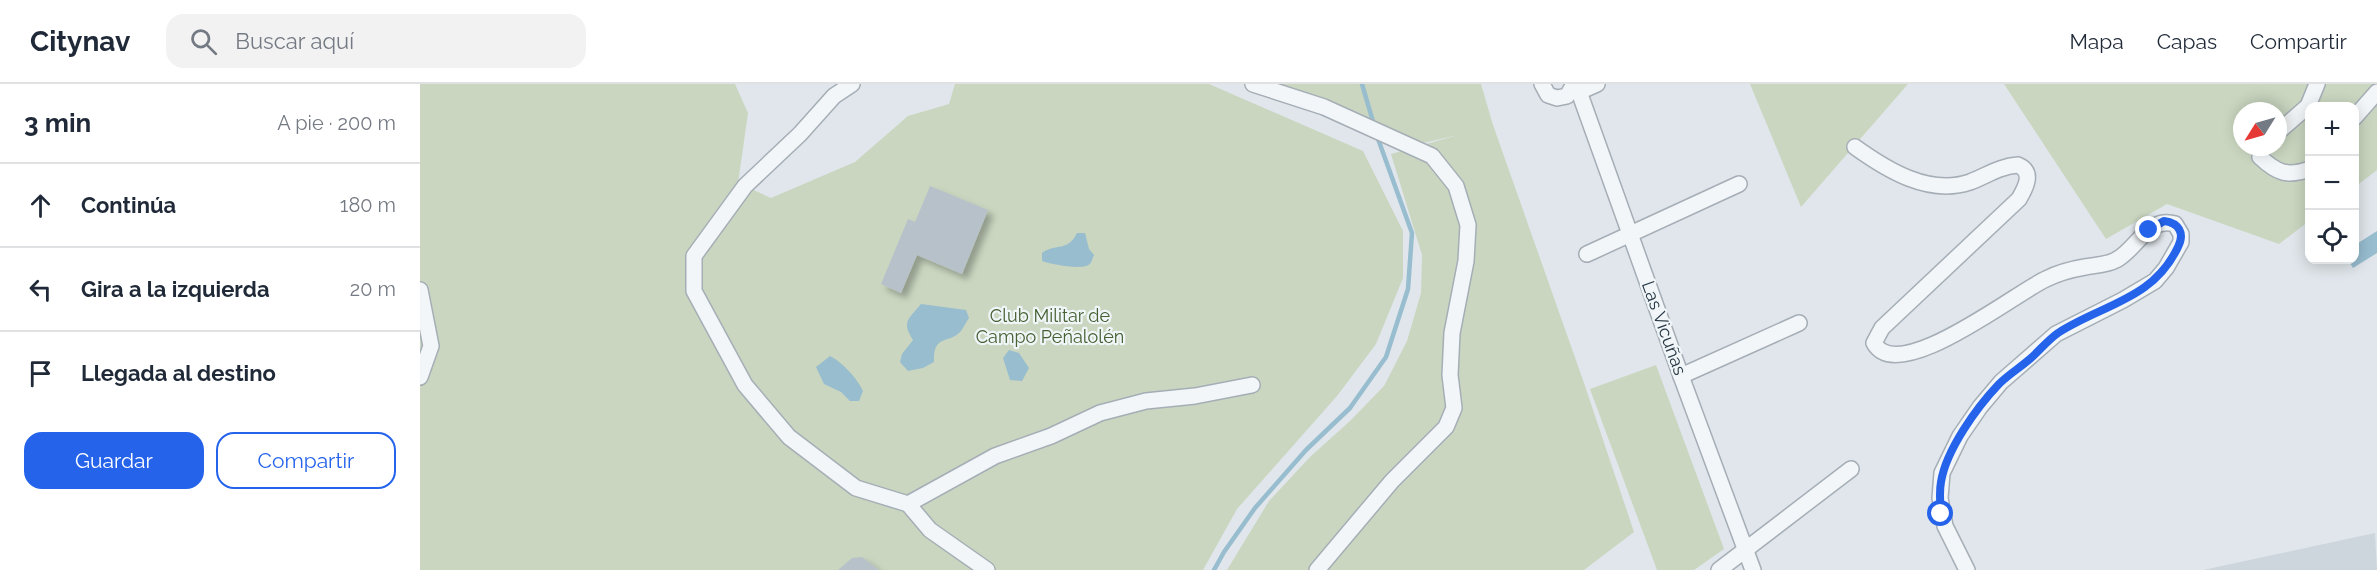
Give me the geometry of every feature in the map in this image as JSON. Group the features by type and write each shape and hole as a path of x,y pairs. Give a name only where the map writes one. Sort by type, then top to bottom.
{"street":[{"path":"852,84 834,96 800,134 745,186 694,256 694,291 745,385 789,437 856,488 908,504 930,530 987,570"},
{"path":"1253,84 1324,107 1432,156 1456,186 1468,225 1466,261 1452,333 1450,375 1454,408 1446,427 1392,481 1317,570"},
{"path":"1542,84 1548,94 1557,98 1567,96 1575,88 1597,84"},
{"path":"2287,124 2308,106 2317,84"},
{"name":"Las Vicuñas","path":"1575,88 1631,234 1753,570"},
{"path":"2359,113 2377,92"},
{"path":"1855,147 1898,174 1933,185 1948,186 1969,183 2000,169 2018,165 2027,171 2028,177 2019,199 1882,328 1875,343 1878,350 1885,354 1904,353 1949,338 1985,318 2016,295 2049,277 2117,260 2149,230 2164,221 2175,224 2181,234 2181,242 2173,257 2154,281 2123,300 2056,334 2001,382 1960,436 1942,473 1940,498 1945,526 1967,570"},
{"path":"2260,156 2273,169 2294,174 2305,171"},
{"path":"1587,254 1739,184"},
{"path":"420,290 430,346 420,377"},
{"path":"1681,376 1799,323"},
{"path":"908,504 995,456 1051,436 1100,413 1146,401 1195,396 1252,385"},
{"path":"1719,570 1851,469"}],"shaded area":[{"path":"2375,533 2377,570 2203,570 2347,539"}],"green space":[{"name":"Club Militar de Campo Peñalolén","path":"420,84 735,84 748,113 738,183 771,198 855,162 908,116 949,104 955,84 1209,84 1363,151 1403,231 1403,278 1376,344 1337,396 1237,509 1203,570 420,570"},
{"path":"1276,84 1481,84 1493,125 1634,532 1584,570 1227,570 1269,501 1310,457 1384,386 1407,341 1421,293 1422,255 1391,154 1458,135 1419,144"},
{"path":"1750,84 1908,84 1801,207"},
{"path":"2004,84 2377,84 2377,170 2359,184 2359,102 2305,102 2305,224 2279,244 2167,204 2106,239"},
{"path":"1656,365 1724,549 1694,570 1657,570 1590,389"}],"water":[{"path":"2377,231 2377,253 2353,268 2350,264 2359,264 2359,242"},
{"path":"1077,233 1085,233 1089,249 1094,255 1089,265 1070,267 1042,261 1042,253 1070,243"},
{"path":"921,304 966,310 969,318 961,331 952,338 939,343 934,353 934,362 923,368 908,371 900,362 902,354 913,340 907,324"},
{"path":"1009,350 1019,353 1029,368 1022,381 1010,380 1003,358"},
{"path":"830,356 844,366 860,386 863,391 859,401 850,401 841,392 824,384 816,367"}],"building":[{"path":"930,186 988,210 962,274 917,255 901,293 881,284 908,219 915,222"},
{"path":"862,557 879,570 838,570 852,558"}],"waterway":[{"path":"1362,84 1374,125"},
{"path":"1214,570 1255,508 1306,450 1350,408 1386,357 1408,289 1412,233 1377,136"}],"route":[{"path":"1941,514 1942,473 1960,436 2001,382 2056,334 2140,291 2166,268 2181,242 2179,229 2175,224 2164,221 2149,230"}]}
